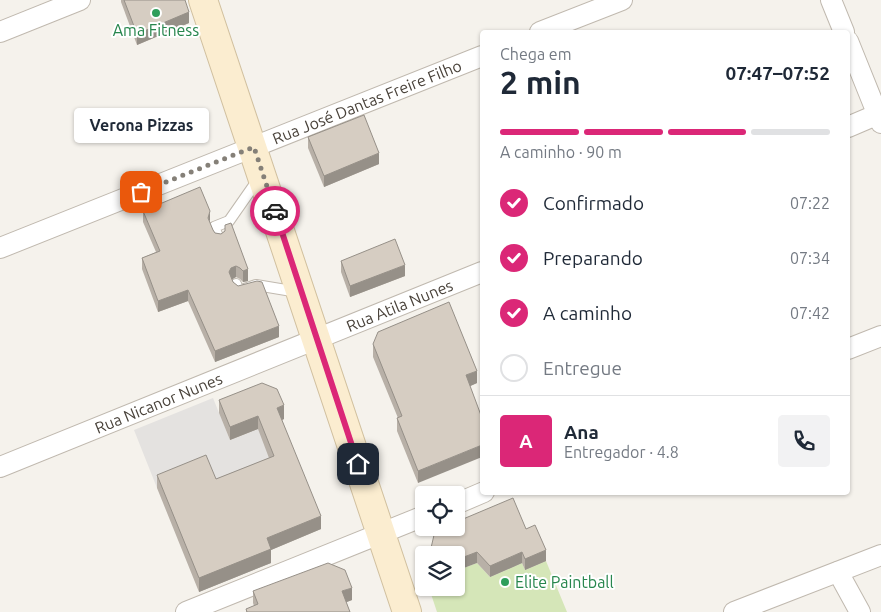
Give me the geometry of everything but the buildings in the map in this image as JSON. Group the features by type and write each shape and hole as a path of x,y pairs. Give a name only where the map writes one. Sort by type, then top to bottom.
{"street":[{"path":"0,32 80,0"},
{"path":"203,0 254,147 407,612"},
{"path":"545,30 622,0"},
{"path":"831,0 843,30"},
{"path":"850,46 880,117 850,125"},
{"name":"Rua José Dantas Freire Filho","path":"0,248 480,57"},
{"name":"Rua Atila Nunes","path":"316,338 480,273"},
{"path":"850,348 881,336"},
{"name":"Rua Nicanor Nunes","path":"0,467 316,338"},
{"path":"465,500 480,494"},
{"path":"186,612 415,520"},
{"path":"734,612 881,555"},
{"path":"838,572 860,612"}],"lane":[{"path":"219,239 214,227 229,221 262,173"},
{"path":"236,284 239,291 256,285 301,292"}],"green space":[{"name":"Elite Paintball","path":"546,561 567,612 437,612 432,596 465,596 465,568 477,563 490,577 522,563 525,570"}],"shaded area":[{"path":"213,398 230,440 277,422 274,469 216,493 157,488 134,430"}],"way so far":[{"path":"141,192 254,147 275,211"}],"place":[{"name":"Ama Fitness","path":"156,13"},
{"name":"Verona Pizzas","path":"141,192"},
{"name":"Elite Paintball","path":"505,582"}],"route":[{"path":"275,211 358,464"}]}
